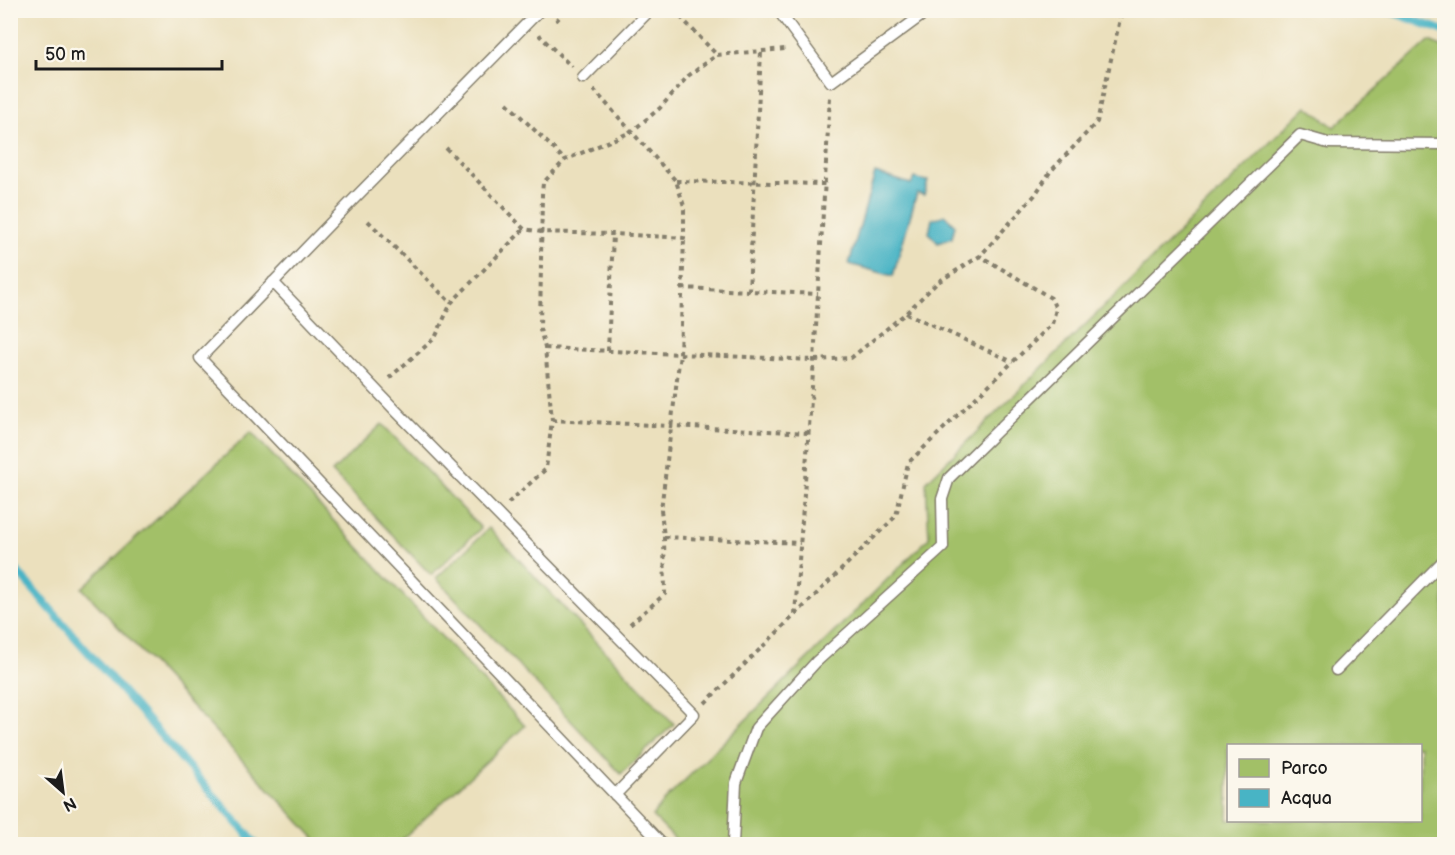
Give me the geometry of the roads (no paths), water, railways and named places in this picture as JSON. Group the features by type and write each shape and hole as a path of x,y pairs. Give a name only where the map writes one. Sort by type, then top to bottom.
{"lane":[{"path":"540,10 200,358 662,844"},
{"path":"583,78 650,10"},
{"path":"778,10 831,81 929,10"},
{"path":"733,844 736,783 756,728 816,662 943,547 942,499 949,478 1300,135 1328,143 1444,144"},
{"path":"273,282 694,714 615,795"},
{"path":"1336,670 1444,560"}],"water":[{"path":"875,173 911,184 914,178 928,181 924,195 917,193 893,276 849,264"},
{"path":"945,215 955,225 952,238 938,243 929,233 932,219"}],"waterway":[{"path":"1386,10 1444,31"},
{"path":"10,563 256,844"}]}
